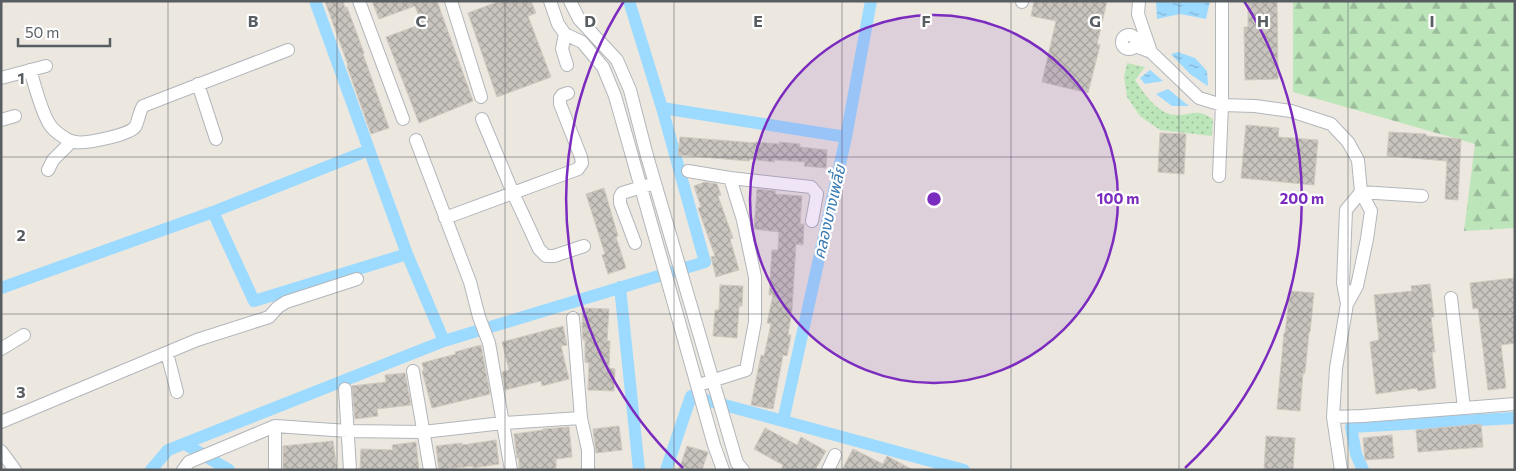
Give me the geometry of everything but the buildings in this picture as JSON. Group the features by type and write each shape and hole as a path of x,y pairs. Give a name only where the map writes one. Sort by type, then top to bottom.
{"street":[{"path":"360,1 403,119"},
{"path":"451,1 482,97"},
{"path":"550,1 558,24 565,34 582,42 603,68 615,96 722,469 740,466 714,386 655,184 630,90 617,60 579,18 570,1"},
{"path":"1219,176 1222,104 1222,1"},
{"path":"1139,8 1151,52"},
{"path":"1139,8 1132,41 1151,52 1199,98 1222,104 1291,111 1331,124 1348,142 1358,160 1361,192 1371,212 1357,286 1348,304 1336,368 1333,417 1341,470"},
{"path":"565,34 562,49 567,65"},
{"path":"30,70 46,120 51,127 72,141 91,142 130,131 136,126 139,112 143,106 288,50"},
{"path":"2,76 46,66"},
{"path":"198,84 216,140"},
{"path":"444,218 578,169 582,162 582,157 560,104 562,95 568,93"},
{"path":"1,120 15,116"},
{"path":"482,119 539,250 546,256 554,256 584,246"},
{"path":"416,140 444,218 470,282 479,317 489,343 511,470"},
{"path":"48,170 53,160 72,141"},
{"path":"688,171 730,178 811,187 816,194 812,221"},
{"path":"699,389 714,386 746,370 755,322 755,276 743,220 730,178"},
{"path":"635,243 620,203 620,197 622,193 655,184"},
{"path":"1361,192 1422,196"},
{"path":"1348,304 1343,283 1346,210 1361,192"},
{"path":"1345,237 1367,239"},
{"path":"1,422 197,340 269,316 286,302 357,278"},
{"path":"1452,298 1464,408"},
{"path":"573,318 581,418 588,450 588,470"},
{"path":"1,349 24,335"},
{"path":"167,353 176,392"},
{"path":"413,371 430,470"},
{"path":"345,389 350,470"},
{"path":"1333,417 1515,404"},
{"path":"186,466 216,450 275,426 348,431 423,432 503,423 581,418"},
{"path":"275,426 275,470"},
{"path":"1,451 15,470"},
{"path":"828,470 835,456"}],"green space":[{"path":"1293,1 1515,1 1515,228 1464,231 1475,144 1293,92"},
{"path":"1127,63 1145,67 1135,80 1153,104 1159,109 1172,114 1196,113 1213,119 1212,136 1160,130 1140,116 1127,97 1124,77"}],"water":[{"path":"1156,1 1210,1 1206,19 1180,14 1157,19"},
{"path":"1178,52 1195,58 1207,71 1208,86 1190,74 1171,54"},
{"path":"1150,70 1163,81 1145,84 1140,78"},
{"path":"1168,89 1189,106 1172,106 1156,94"}],"waterway":[{"path":"315,1 407,254 444,341"},
{"path":"151,470 168,450 444,341 705,262 662,108 629,1"},
{"name":"คลองบางเพลี้ย","path":"783,421 846,137 871,1"},
{"path":"662,108 846,137"},
{"path":"1,288 213,212 369,150"},
{"path":"213,212 254,301 407,254"},
{"path":"620,287 639,470"},
{"path":"666,470 691,396 964,470"},
{"path":"1363,470 1356,454 1351,427 1515,418"},
{"path":"185,444 229,470"}]}
